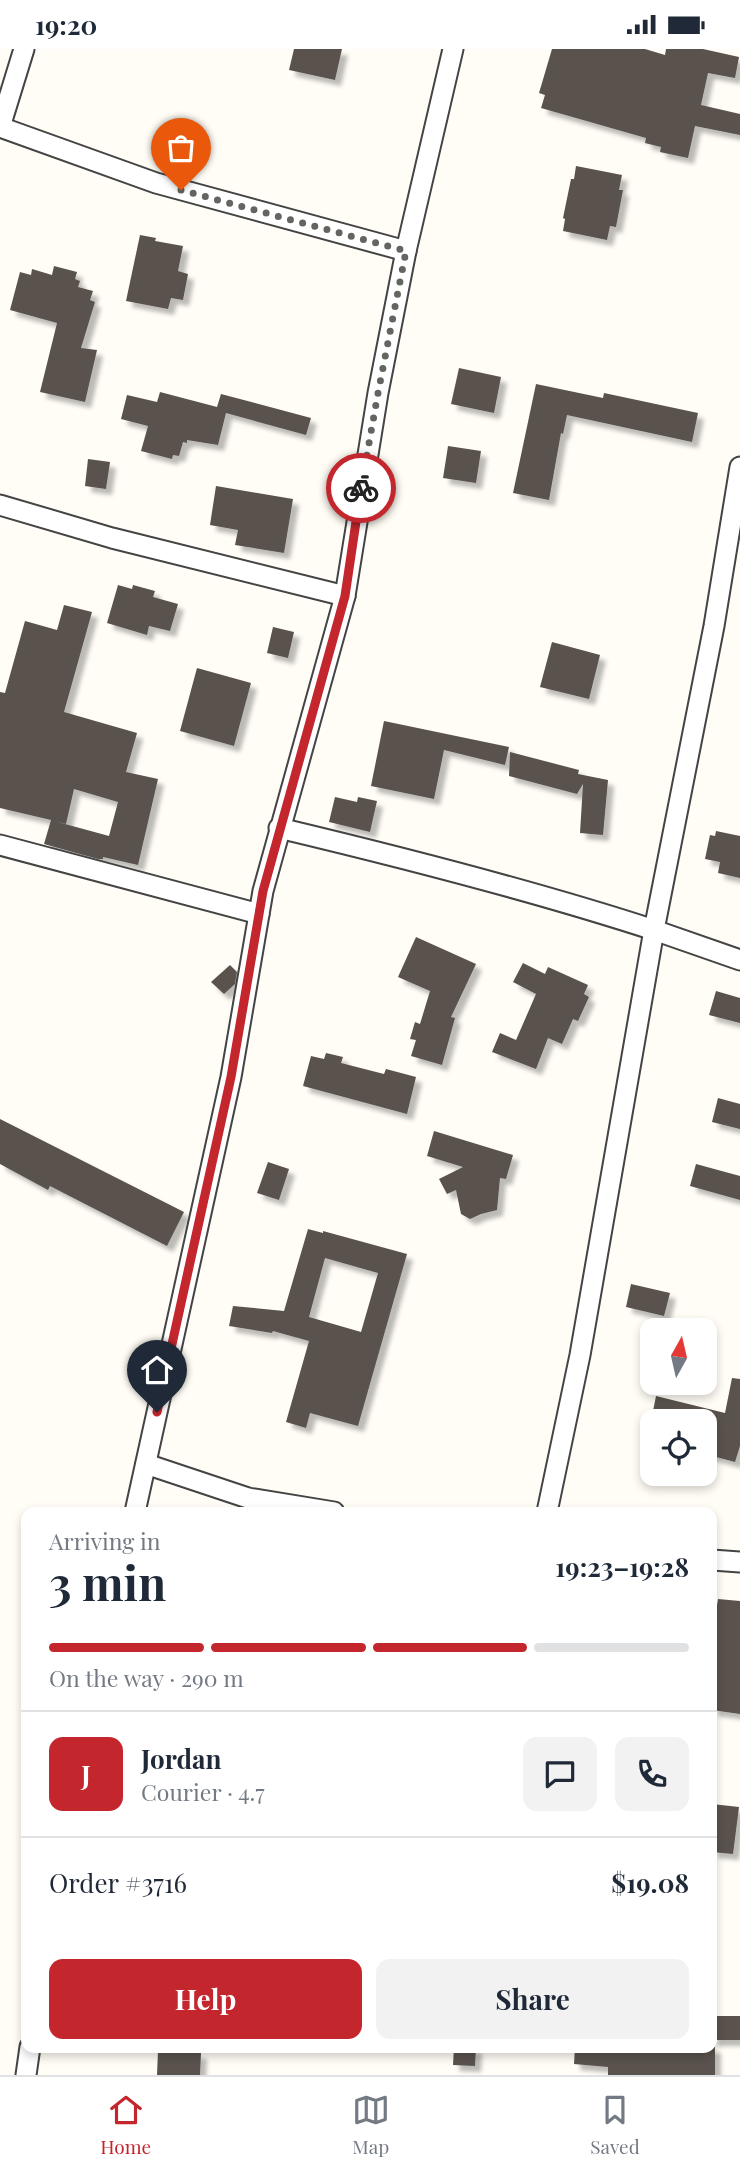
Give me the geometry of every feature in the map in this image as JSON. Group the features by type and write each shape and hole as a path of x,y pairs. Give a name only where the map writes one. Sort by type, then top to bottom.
{"street":[{"path":"24,49 0,127 156,183 406,251"},
{"path":"136,1507 231,1077 259,914 279,828 345,596 378,393 406,251 453,49"},
{"path":"548,1507 580,1355 654,930 714,627 740,467"},
{"path":"0,505 113,538 345,596"},
{"path":"279,828 414,860 603,913 740,960"},
{"path":"0,845 259,914"},
{"path":"146,1464 248,1498 303,1507"},
{"path":"717,1560 740,1562"},
{"path":"26,2075 29,2053"}],"building":[{"path":"294,49 342,49 335,80 289,70"},
{"path":"552,49 645,49 665,55 666,49 703,49 739,57 735,78 708,73 701,105 740,114 740,135 695,126 688,158 660,152 661,147 645,143 646,138 541,108 545,95 539,93"},
{"path":"576,166 622,175 619,190 623,190 616,227 610,226 607,240 563,231 563,218"},
{"path":"140,235 183,246 178,271 188,274 183,300 171,298 168,309 126,301"},
{"path":"54,266 77,272 75,279 80,281 78,287 93,291 90,300 95,302 81,348 97,350 85,402 40,392 57,323 10,310 20,272 31,275 32,269 52,275"},
{"path":"459,368 501,377 494,413 451,404"},
{"path":"536,384 603,398 604,393 698,413 692,442 567,415 563,434 561,433 549,500 513,493"},
{"path":"160,392 217,407 221,394 311,418 306,435 226,413 218,445 187,440 187,443 183,442 179,456 173,455 172,459 141,451 148,426 121,419 127,395 157,402"},
{"path":"448,446 481,451 476,483 443,478"},
{"path":"88,459 110,462 106,489 85,486"},
{"path":"216,486 293,499 284,553 235,545 238,530 210,525"},
{"path":"118,585 132,589 133,585 155,591 153,597 178,604 170,631 149,626 147,635 107,623"},
{"path":"64,605 92,612 64,712 137,733 126,772 158,779 138,865 103,857 98,859 44,844 51,820 0,808 0,692 5,693 25,621 57,630","holes":["74,789 118,802 109,836 54,821 66,824"]},
{"path":"273,627 294,632 288,658 267,653"},
{"path":"552,642 600,655 589,699 540,687"},
{"path":"197,668 251,683 234,746 180,731"},
{"path":"384,721 509,747 505,765 444,750 434,799 371,786"},
{"path":"510,752 579,770 578,774 608,780 603,835 580,833 583,784 577,794 509,776"},
{"path":"335,797 357,802 358,797 377,801 370,832 329,822"},
{"path":"716,831 740,836 740,878 718,873 720,862 705,859 710,835 715,836"},
{"path":"416,937 476,964 451,1017 455,1018 442,1065 411,1056 416,1040 410,1039 415,1022 420,1024 430,991 398,977"},
{"path":"523,963 545,974 548,967 588,985 584,994 589,997 578,1021 573,1019 562,1044 548,1038 536,1069 492,1052 500,1033 516,1040 536,994 513,982"},
{"path":"230,965 237,972 235,984 224,994 211,982"},
{"path":"716,991 740,998 740,1023 709,1015"},
{"path":"326,1053 343,1057 341,1063 384,1074 386,1069 416,1077 407,1114 303,1086 311,1056 324,1059"},
{"path":"718,1098 740,1104 740,1129 712,1122"},
{"path":"0,1119 184,1212 167,1246 50,1186 48,1190 0,1164"},
{"path":"434,1131 513,1155 506,1179 500,1178 497,1210 470,1219 461,1214 456,1190 447,1194 439,1179 463,1167 427,1156"},
{"path":"268,1162 289,1169 279,1200 257,1193"},
{"path":"696,1164 740,1176 740,1200 690,1186"},
{"path":"308,1229 407,1254 358,1426 310,1413 306,1428 286,1422 309,1341 273,1331 272,1333 229,1326 233,1306 284,1311","holes":["325,1258 378,1273 361,1332 309,1317"]},
{"path":"631,1284 670,1293 664,1316 626,1307"},
{"path":"732,1378 740,1379 740,1446 735,1462 717,1457 717,1411 725,1413"},
{"path":"656,1396 709,1409 653,1409"},
{"path":"718,1599 740,1601 740,1714 717,1711"},
{"path":"717,1805 739,1807 733,1854 717,1852"},
{"path":"717,2016 740,2016 740,2040 717,2040"},
{"path":"158,2053 201,2053 200,2075 157,2075"},
{"path":"454,2053 476,2053 475,2066 453,2065"},
{"path":"575,2053 715,2053 715,2075 608,2075 608,2067 574,2064"}],"way so far":[{"path":"181,190 406,251 361,488"}],"route":[{"path":"157,1412 231,1077 263,891 345,596 361,488"}]}
